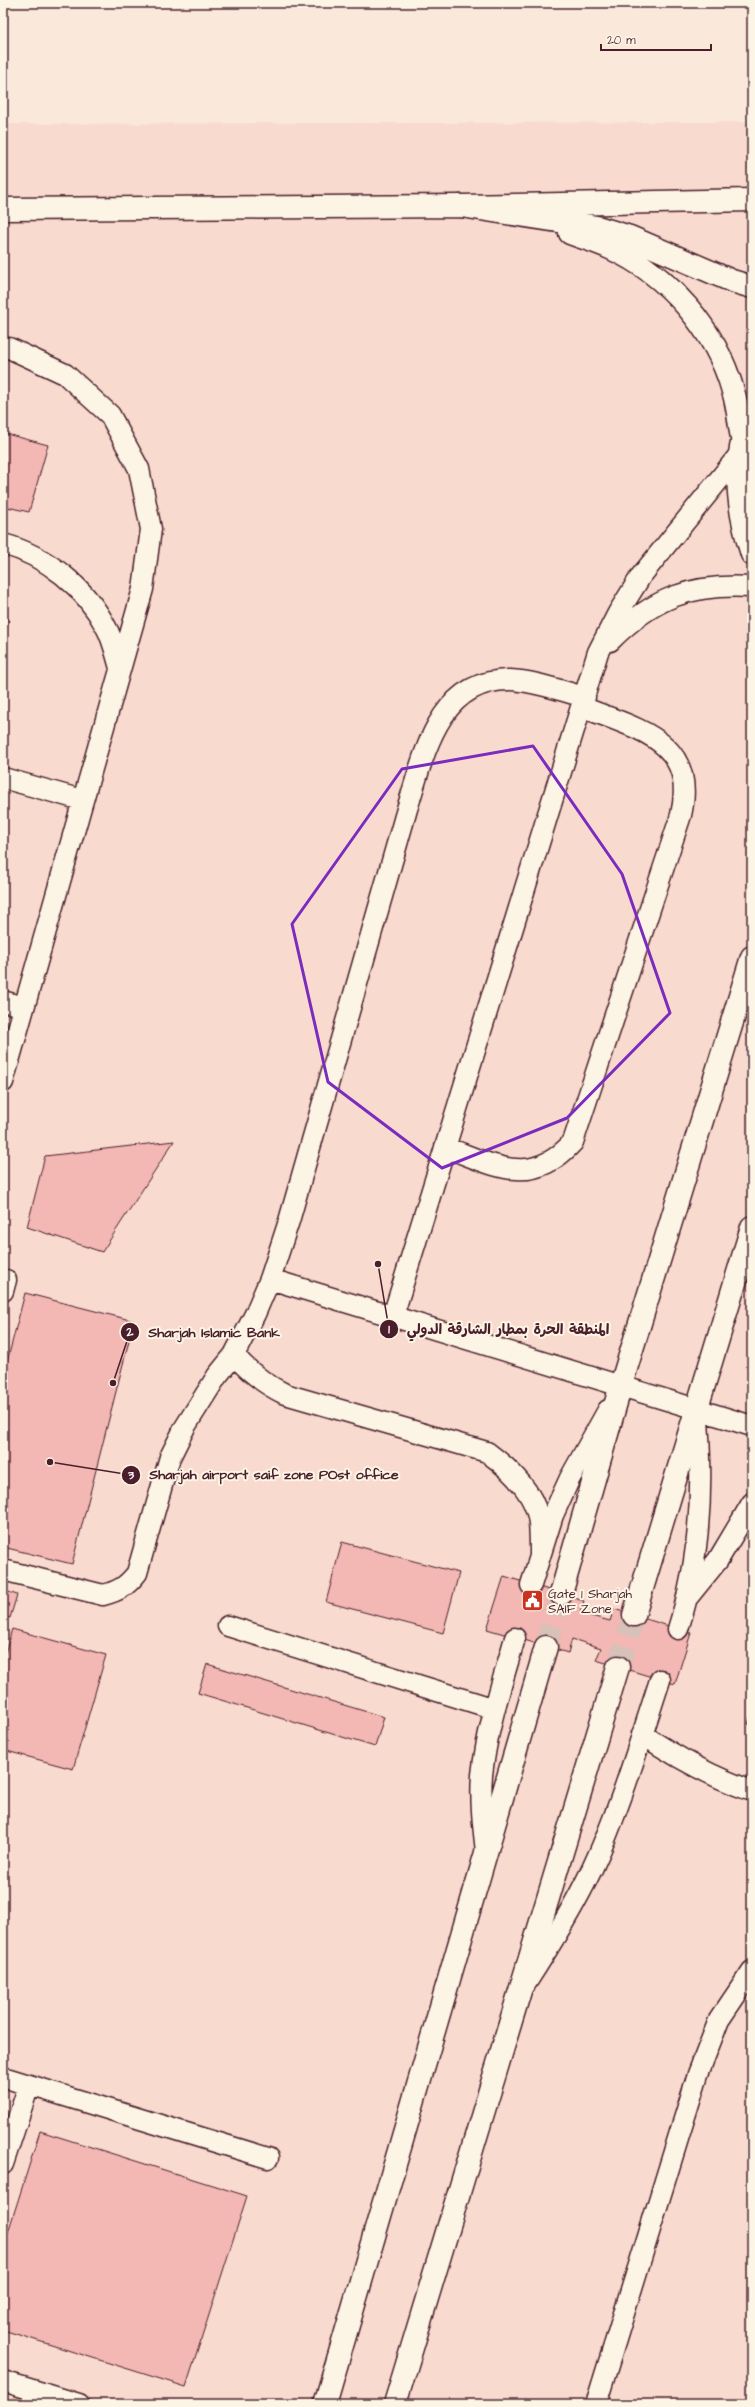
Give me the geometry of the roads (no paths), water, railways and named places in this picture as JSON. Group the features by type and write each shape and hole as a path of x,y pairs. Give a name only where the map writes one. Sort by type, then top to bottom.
{"main road":[{"path":"3,209 461,206 752,200"},
{"path":"461,206 528,217 563,220 630,237 732,281 752,287"},
{"path":"528,217 611,248 652,273 687,306 715,346 733,390 741,447 738,490 742,525 752,554"},
{"path":"741,447 752,410"},
{"path":"561,1594 621,1385 752,957"},
{"path":"634,1615 752,1227"},
{"path":"325,2404 546,1647"},
{"path":"395,2404 618,1667"}],"lane":[{"path":"3,347 9,348 65,374 110,415 140,468 151,529 143,590 3,1082"},
{"path":"393,1316 598,652 618,613 641,576 741,447"},
{"path":"3,544 50,564 82,592 107,628 120,668"},
{"path":"598,652 633,618 675,595 722,585 752,587"},
{"path":"3,1570 103,1595 117,1592 128,1584 137,1574 170,1457 200,1402 234,1354 270,1279 289,1221 429,741 440,717 459,698 483,685 510,680 537,684 583,702 647,733 664,744 676,758 684,777 685,796 681,815 573,1142 559,1157 541,1167 522,1171 502,1167 445,1148"},
{"path":"3,778 82,800"},
{"path":"3,1001 24,1007"},
{"path":"270,1279 752,1426"},
{"path":"234,1354 248,1371 265,1384 285,1394 487,1452 507,1466 528,1491 539,1522 540,1554"},
{"path":"531,1585 553,1515 570,1478 621,1385"},
{"path":"678,1629 688,1597 700,1511 702,1459 696,1408"},
{"path":"688,1597 718,1560 752,1503"},
{"path":"228,1626 495,1709"},
{"path":"486,1852 482,1814 482,1776 487,1738 515,1638"},
{"path":"519,1995 558,1933 592,1869 620,1802 660,1680"},
{"path":"642,1734 696,1767 724,1781 752,1791"},
{"path":"596,2404 698,2074 719,2020 752,1971"},
{"path":"3,2078 268,2158"},
{"path":"3,2164 29,2085"},
{"path":"3,2381 79,2404"}],"tunnel":[{"path":"546,1647 561,1594"},
{"path":"618,1667 634,1615"}],"place":[{"name":"المنطقة الحرة بمطار الشارقة الدولي","path":"378,1264"},
{"name":"Sharjah Islamic Bank","path":"113,1383"},
{"name":"Sharjah airport saif zone POst office","path":"50,1462"},
{"name":"Gate 1 Sharjah SAIF Zone","path":"533,1600"}]}
